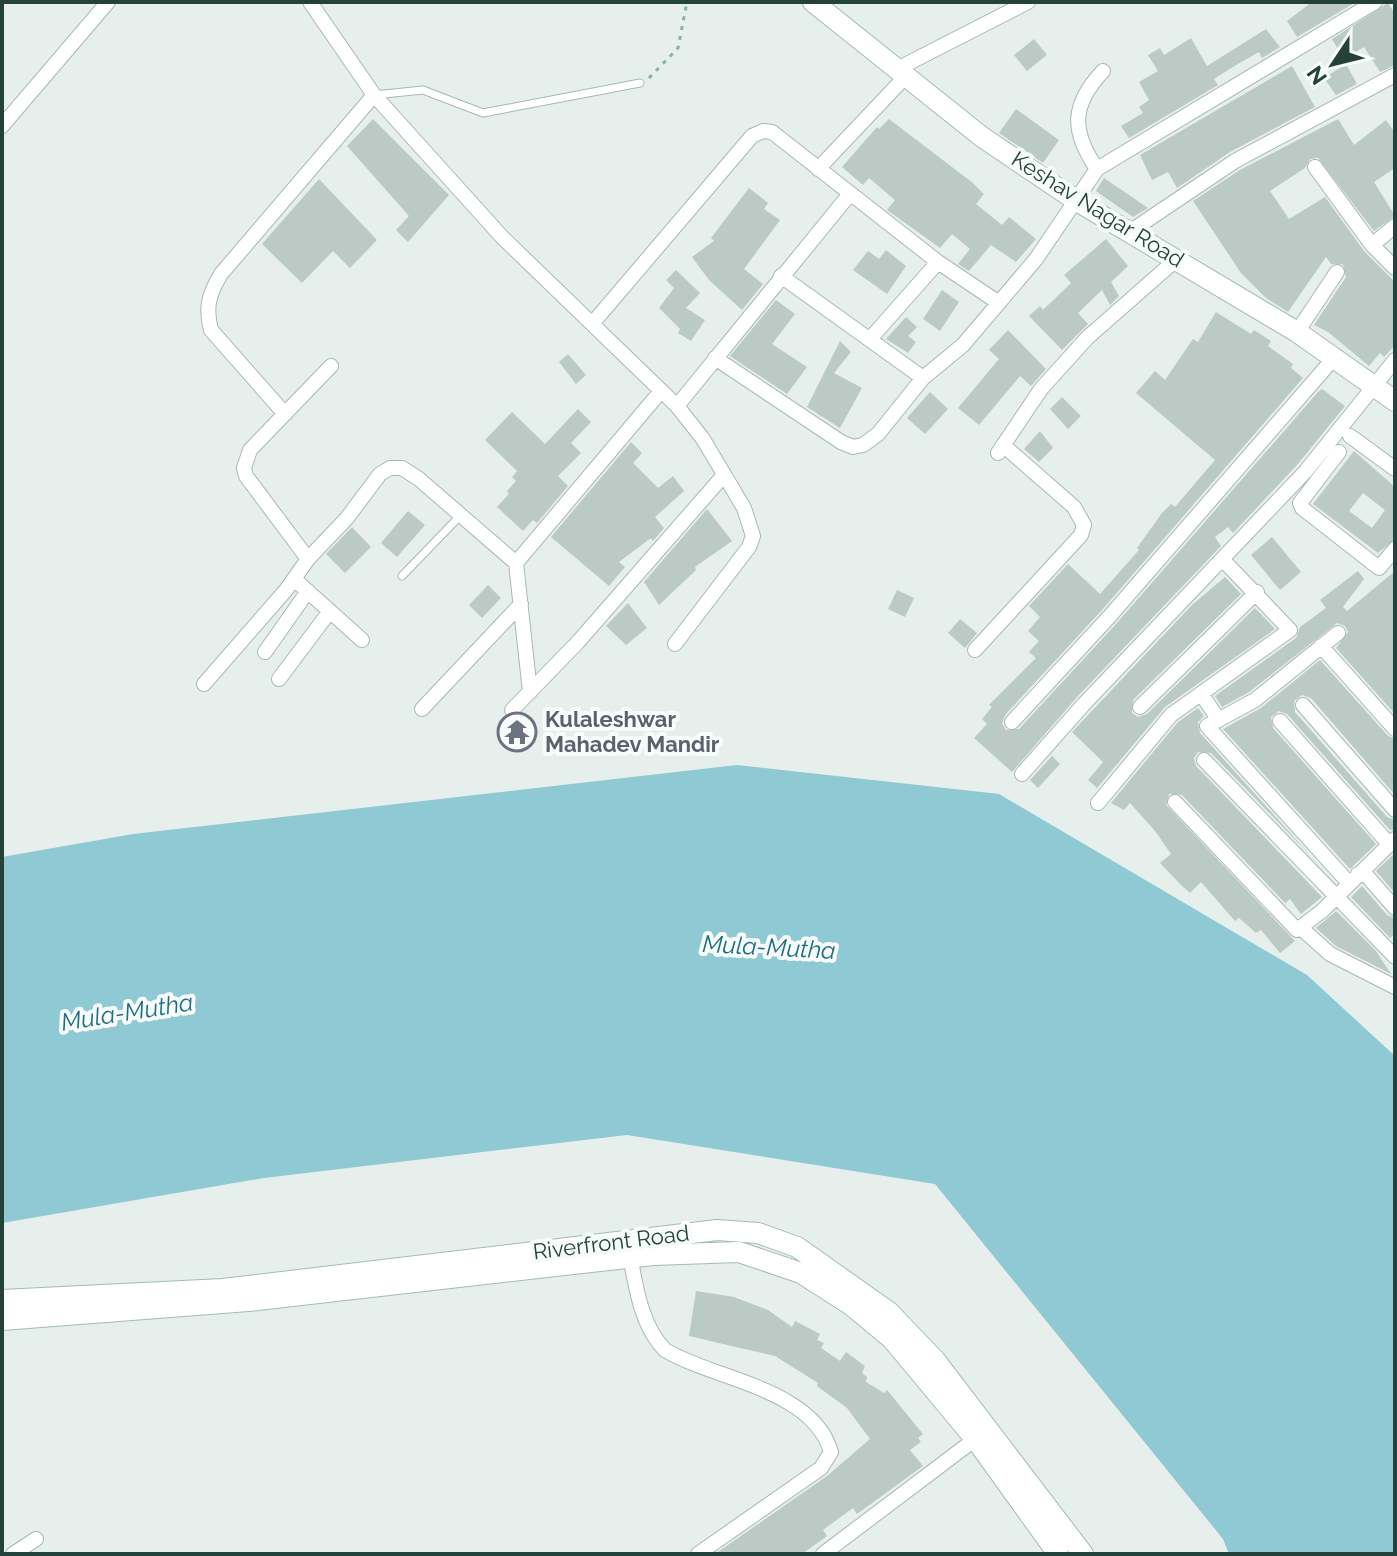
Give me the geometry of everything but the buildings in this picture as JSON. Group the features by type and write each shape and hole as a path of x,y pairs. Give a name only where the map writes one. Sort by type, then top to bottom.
{"street":[{"path":"2,126 108,2"},
{"path":"310,2 374,95 512,248 677,406 724,475 750,521 753,536 749,547 675,644"},
{"name":"Keshav Nagar Road","path":"813,2 982,137 1077,201 1178,258 1297,332 1395,401"},
{"path":"818,169 902,72 1028,2"},
{"path":"715,358 853,447 863,445 878,434 923,378 963,345 999,303 1077,201 1097,169 1375,2"},
{"path":"1097,169 1082,147 1079,107 1087,89 1103,71"},
{"path":"1131,231 1235,161 1395,75"},
{"path":"285,414 211,330 206,312 208,296 221,274 374,95"},
{"path":"592,324 752,136 763,131 772,132 849,195 999,303"},
{"path":"1315,167 1372,245 1395,268"},
{"path":"677,406 849,195"},
{"path":"1372,245 1395,226"},
{"path":"975,650 1081,535 1084,525 1074,507 1000,449 1041,389 1087,338 1178,258"},
{"path":"870,339 938,262"},
{"path":"1297,332 1337,272"},
{"path":"781,276 923,378"},
{"path":"1012,722 1109,617 1334,358"},
{"path":"1022,774 1084,704 1305,472 1395,360"},
{"path":"308,559 246,476 244,468 250,450 331,366"},
{"path":"516,563 661,391"},
{"path":"1350,436 1395,469"},
{"path":"1339,452 1305,493 1300,503 1302,508 1379,568 1395,549"},
{"path":"204,684 308,559 347,518 380,474 390,468 402,468 419,479 459,517 516,563 530,692"},
{"path":"512,710 724,475"},
{"path":"1098,803 1171,715 1286,636 1289,625 1223,560"},
{"path":"294,579 362,640"},
{"path":"265,652 308,591"},
{"path":"1140,707 1257,592"},
{"path":"422,709 521,604"},
{"path":"279,679 330,611"},
{"path":"1338,633 1255,700 1207,726 1353,878"},
{"path":"1321,646 1395,729"},
{"path":"1206,701 1219,720"},
{"path":"1303,705 1395,810"},
{"path":"1280,721 1392,841 1302,929"},
{"path":"1204,760 1395,957"},
{"path":"1175,802 1292,928 1302,929 1330,954 1395,987"},
{"path":"1261,818 1278,803"},
{"path":"1353,878 1367,876 1395,908"},
{"path":"629,1248 649,1327 665,1350 785,1402 820,1432 831,1452 821,1468 698,1554"},
{"name":"Riverfront Road","path":"2,1320 629,1248 739,1252 801,1273 851,1305 892,1339 982,1434 1064,1549"},
{"name":"Riverfront Road","path":"2,1300 159,1300"},
{"path":"823,1554 982,1434"},
{"path":"13,1554 36,1539"}],"lane":[{"path":"374,95 423,90 483,113 640,83"},
{"path":"402,576 459,517"}],"path":[{"path":"640,83 659,70 678,48 687,2"}],"water":[{"name":"Mula-Mutha","path":"737,765 999,794 1307,975 1395,1056 1395,1554 1229,1554 1223,1539 935,1184 627,1135 264,1178 2,1223 2,857 133,834"}],"place":[{"name":"Kulaleshwar Mahadev Mandir","path":"517,732"}]}
